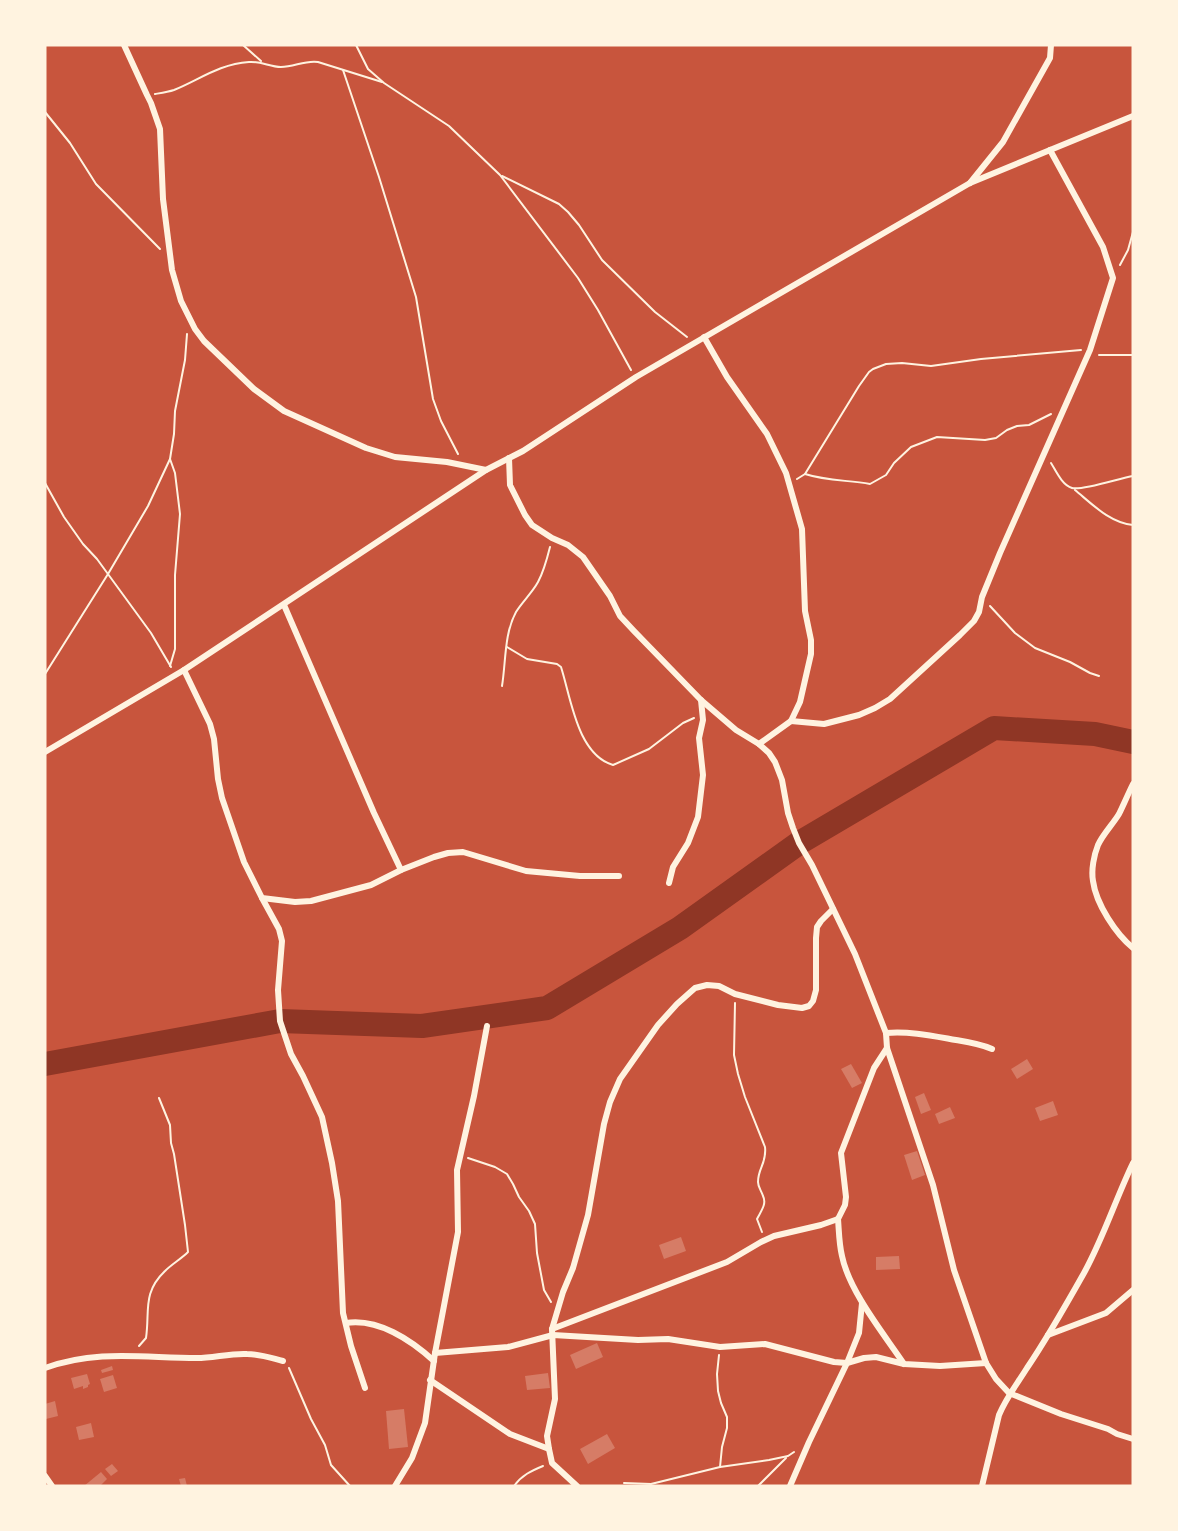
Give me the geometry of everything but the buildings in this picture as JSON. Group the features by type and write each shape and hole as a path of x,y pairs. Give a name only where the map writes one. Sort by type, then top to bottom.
{"street":[{"path":"124,45 151,103 160,129 164,199 176,287 188,316 204,341 254,389 284,411 366,448 395,458 447,462 486,470"},
{"path":"969,183 1004,142 1050,58 1051,45"},
{"path":"45,752 184,670 486,470 523,452 636,377 704,337 969,183 1133,116"},
{"path":"791,722 824,724 859,716 875,708 890,699 974,621 980,612 982,597 1000,553 1089,353 1113,278 1103,247 1050,150"},
{"path":"704,337 727,377 767,434 786,473 802,529 805,611 811,640 811,654 800,702 791,722 759,744"},
{"path":"509,458 510,485 532,525 568,545 583,557 610,596 620,616 701,700 736,730 759,744 775,762 782,780 788,813 799,843 812,865 859,965 886,1033 886,1048 933,1185 954,1270 986,1363 996,1379 1009,1393 1133,1439"},
{"path":"284,605 401,870"},
{"path":"184,670 210,724 222,798 244,862 279,929 282,941 278,990 280,1021 291,1054 321,1118 332,1163 338,1201 343,1313 364,1388"},
{"path":"669,883 673,867 688,843 698,817 703,775 699,738 703,720 701,700"},
{"path":"1133,784 1118,814 1098,844 1093,865 1093,881 1097,895 1112,926 1133,948"},
{"path":"262,898 295,902 311,901 372,885 401,870 441,855 463,852 526,872 619,876"},
{"path":"577,1486 552,1463 549,1449 548,1436 555,1399 553,1332 557,1312 573,1268 588,1215 604,1124 620,1079 658,1025 694,988 707,985 719,986 735,994 789,1007 808,1006 816,990 817,927 833,909"},
{"path":"395,1486 412,1458 425,1423 430,1380 458,1232 457,1170 487,1026"},
{"path":"886,1033 901,1032 934,1036 978,1044 992,1049"},
{"path":"886,1048 874,1068 844,1144 841,1161 846,1197 838,1219 842,1256 848,1273 862,1303 904,1364"},
{"path":"982,1486 999,1415 1009,1393 1048,1336 1086,1270 1133,1163"},
{"path":"435,1353 508,1347 553,1332 727,1262 766,1239 838,1219"},
{"path":"1048,1336 1106,1313 1133,1290"},
{"path":"790,1486 859,1333 862,1303"},
{"path":"346,1323 355,1321 380,1326 410,1341 434,1361"},
{"path":"553,1332 638,1340 668,1339 720,1347 765,1344 847,1363 876,1357 904,1364 940,1366 986,1363"},
{"path":"45,1368 69,1361 111,1355 198,1358 245,1353 284,1361"},
{"path":"430,1380 510,1434 549,1449"},
{"path":"45,1476 52,1486"}],"path":[{"path":"243,45 263,62 275,67 311,61 318,62 384,83"},
{"path":"356,45 368,69 384,83 449,126 500,175 578,278 636,377"},
{"path":"147,95 173,90 219,68 248,62 263,62"},
{"path":"343,70 416,297 433,399 441,421 464,466"},
{"path":"45,112 70,143 96,184 171,260"},
{"path":"500,175 559,204 579,225 602,260 655,312 694,343"},
{"path":"1113,278 1128,250 1133,232"},
{"path":"45,674 148,506 170,459 175,411 185,360 188,316"},
{"path":"789,483 805,474 869,372 886,364 931,366 981,359 1089,353 1133,355"},
{"path":"805,474 822,479 870,484 886,475 894,463 912,447 926,441 937,437 985,440 996,438 1007,430 1041,420 1066,403"},
{"path":"1045,451 1066,485 1109,517 1133,525"},
{"path":"170,459 175,473 180,514 175,575 175,649 170,666"},
{"path":"1073,489 1085,489 1133,476"},
{"path":"45,483 64,517 83,544 151,633 175,675"},
{"path":"502,686 512,623 517,611 538,582 552,538"},
{"path":"982,597 1015,633 1035,648 1099,676"},
{"path":"507,647 527,659 557,664 561,667 571,707 582,734 590,749 605,762 613,765 649,749 683,723 703,714"},
{"path":"735,994 734,1055 745,1097 766,1156 758,1181 765,1203 758,1219 766,1239"},
{"path":"132,1356 146,1338 150,1291 165,1270 188,1252 170,1125 159,1098"},
{"path":"460,1156 495,1167 507,1174 535,1224 537,1253 544,1290 557,1312"},
{"path":"720,1347 718,1391 727,1417 727,1428 720,1467"},
{"path":"284,1361 325,1445 332,1465 350,1486"},
{"path":"758,1486 788,1456 809,1442"},
{"path":"624,1483 658,1482 720,1467 788,1456"},
{"path":"514,1486 528,1472 552,1463"}],"waterway":[{"path":"45,1064 280,1021 422,1026 547,1008 680,928 799,843 994,728 1095,734 1133,742"}]}
